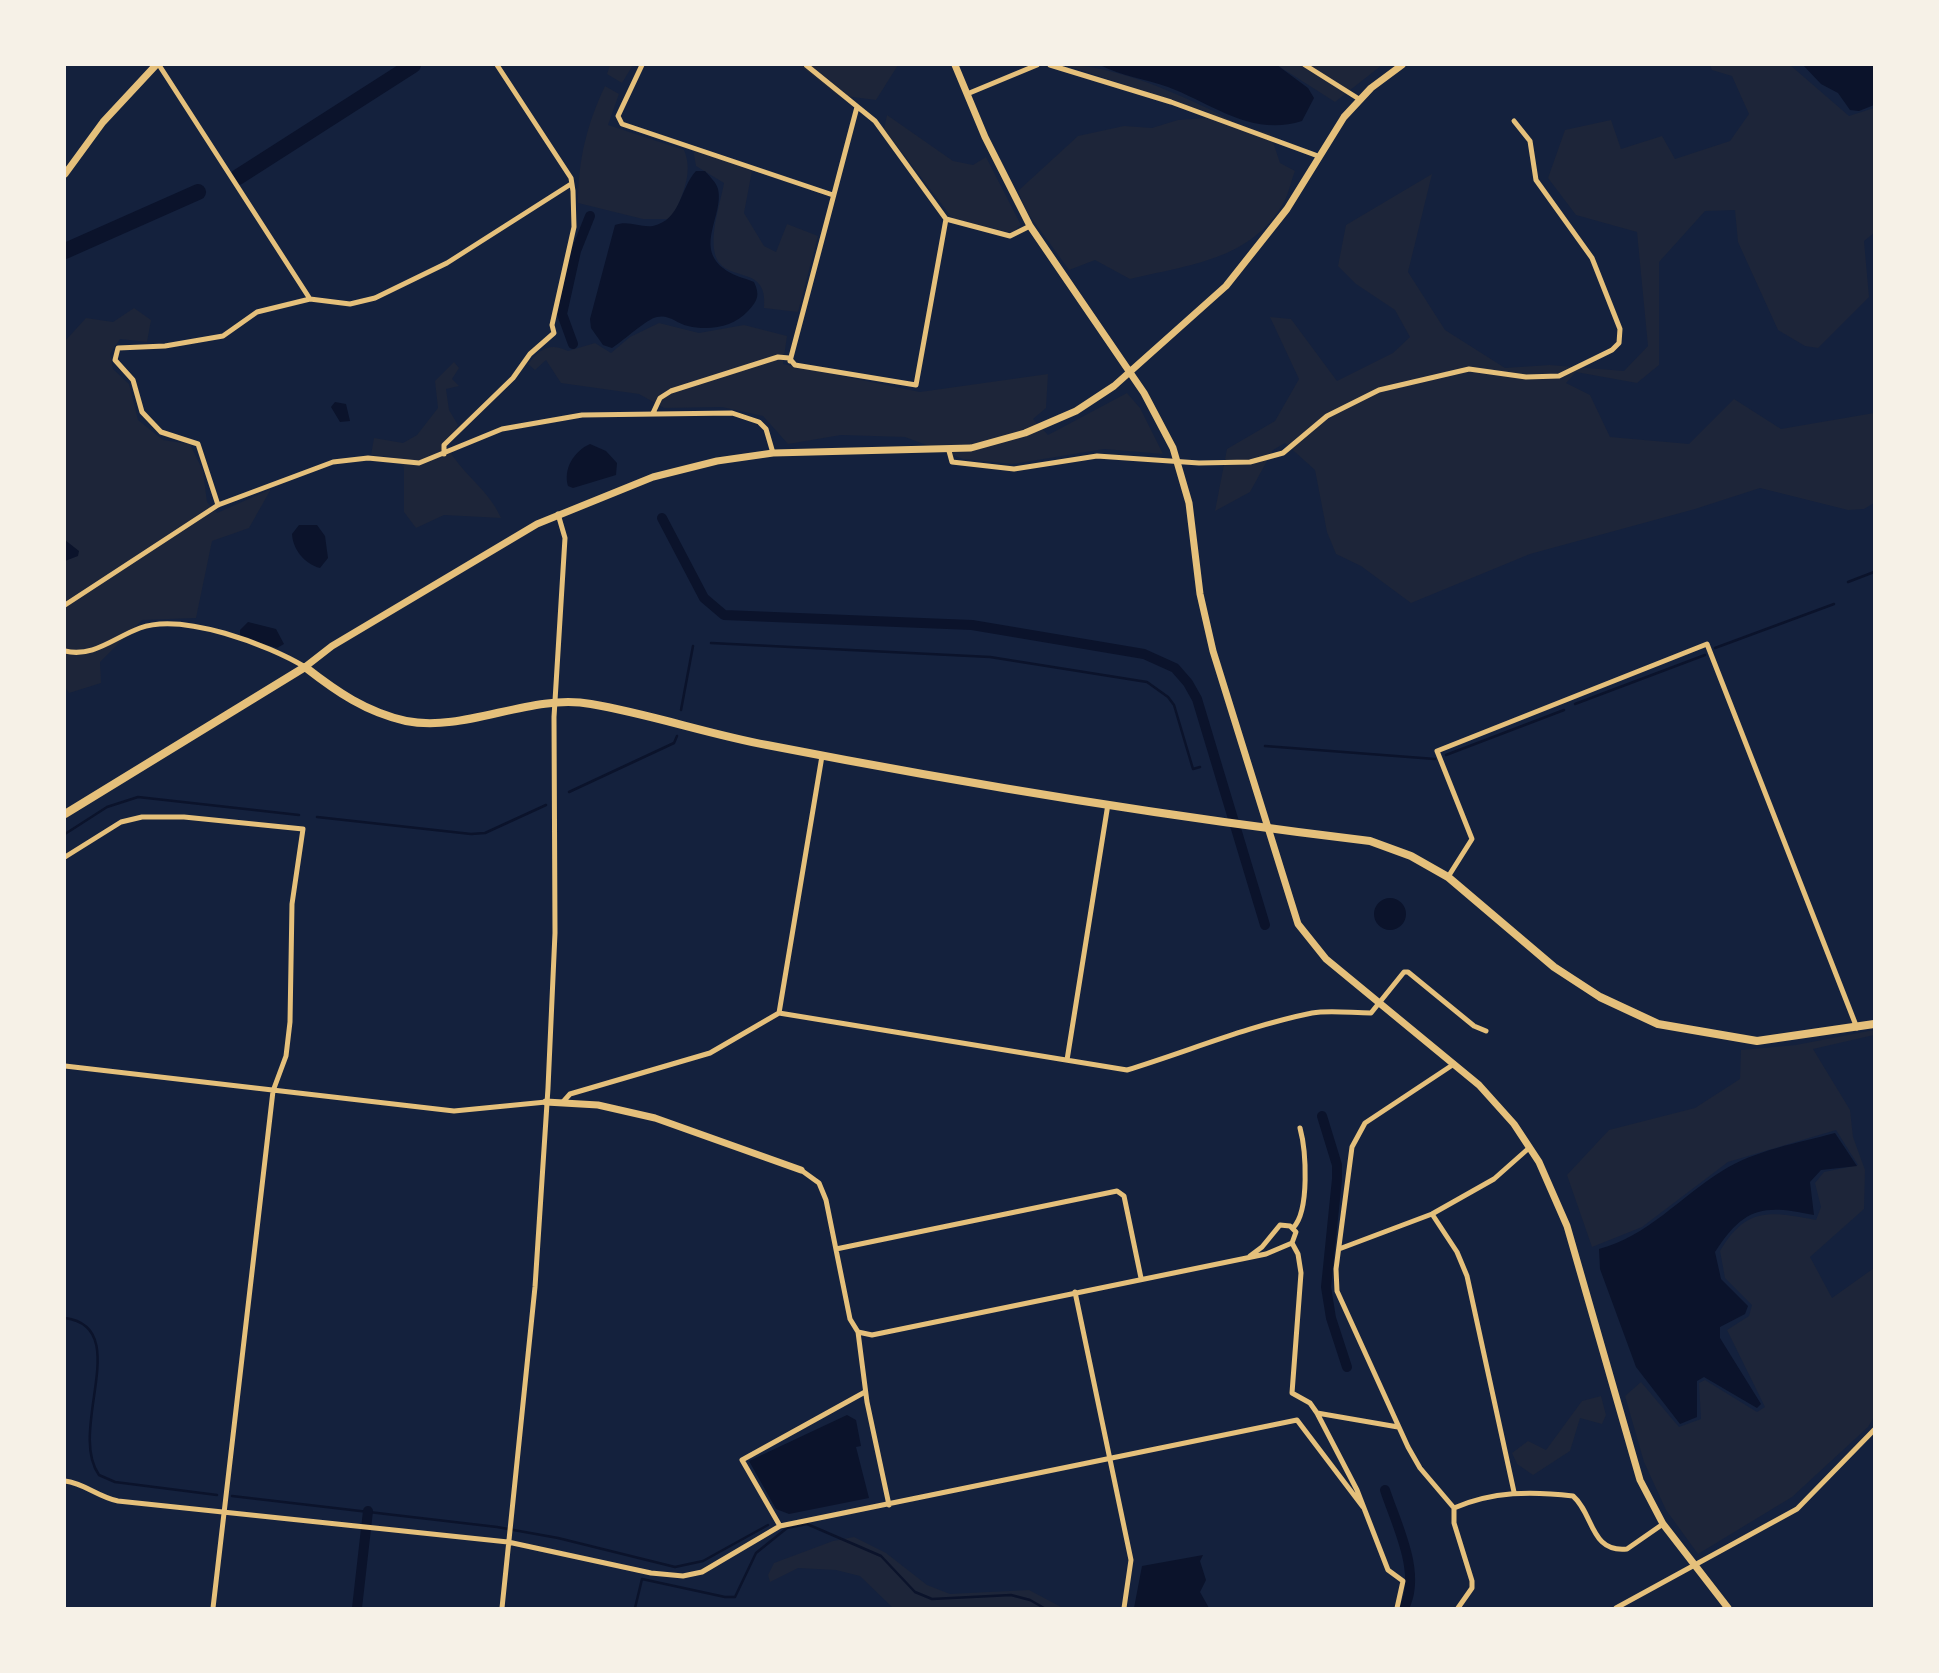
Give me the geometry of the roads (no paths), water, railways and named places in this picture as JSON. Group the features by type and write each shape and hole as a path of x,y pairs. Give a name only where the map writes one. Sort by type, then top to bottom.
{"main road":[{"path":"65,814 305,667 353,702 375,713 410,722 446,720 556,702 614,708 743,741 822,756 1267,828 1370,841 1411,856 1448,877 1555,967 1600,997 1658,1024 1756,1041 1874,1024"}],"street":[{"path":"65,174 103,122 158,65 310,299"},
{"path":"444,454 444,445 513,378 530,354 554,333 554,313 574,227 571,178 497,65"},
{"path":"642,65 618,116 622,124 833,195"},
{"path":"806,65 875,121 946,219 1010,236 1030,226"},
{"path":"955,65 1030,226 1158,415 1182,471 1207,625 1293,912 1305,935 1326,959 1454,1064 1496,1103 1546,1173 1567,1227 1635,1467 1663,1524 1728,1608"},
{"path":"967,94 1037,65"},
{"path":"1050,65 1171,102 1318,156"},
{"path":"1305,65 1359,99"},
{"path":"65,651 92,651 141,628 171,624 228,636 286,656 305,667 332,646 558,514 653,477 717,461 772,453 834,449 949,451 999,442 1051,422 1087,404 1185,326 1241,269 1287,209 1318,156 1359,99 1402,65"},
{"path":"790,362 858,107"},
{"path":"949,451 952,462 1014,469 1097,456 1199,463 1250,462 1283,453 1327,416 1379,390 1469,369 1526,377 1559,376 1616,347 1620,329 1592,257 1536,180 1530,141 1514,121"},
{"path":"218,505 198,444 166,435 149,420 139,404 133,380 118,365 115,355 122,346 165,346 223,336 257,312 310,299 350,304 405,286 447,263 571,184"},
{"path":"653,413 660,398 671,391 726,376 767,359 789,358 790,362 916,385 946,219"},
{"path":"65,605 218,505 239,494 341,460 368,458 411,464 430,461 502,429 582,415 653,413 718,412 749,417 766,429 772,453"},
{"path":"502,1608 535,1287 555,933 556,702 565,538 558,514"},
{"path":"1448,877 1472,839 1437,751 1707,644 1857,1028"},
{"path":"779,1013 822,756"},
{"path":"1067,1060 1108,803"},
{"path":"65,857 121,822 142,817 184,817 303,829 292,904 290,1022 286,1056 273,1091 213,1608"},
{"path":"562,1103 570,1094 710,1054 779,1013 1127,1070 1171,1058 1238,1031 1314,1013 1371,1013 1404,972 1408,972 1474,1026 1486,1031"},
{"path":"1454,1064 1365,1123 1356,1134 1348,1171 1336,1269 1340,1300 1358,1332 1398,1427 1420,1468 1454,1508 1454,1523 1472,1581 1472,1588 1458,1608"},
{"path":"65,1066 454,1111 545,1102 598,1105 655,1118 801,1170 822,1188 850,1319 858,1332 866,1392 888,1505"},
{"path":"1293,1228 1301,1217 1306,1152 1300,1128"},
{"path":"1339,1249 1432,1214 1494,1179 1529,1148"},
{"path":"836,1249 1117,1191 1124,1196 1141,1278"},
{"path":"1432,1214 1457,1252 1467,1276 1514,1492"},
{"path":"1250,1256 1262,1247 1277,1227 1284,1225 1296,1232 1292,1243 1301,1261 1301,1273 1292,1393 1310,1403 1317,1413 1363,1507 1388,1570 1403,1581 1397,1608"},
{"path":"858,1332 872,1335 1266,1254 1292,1243"},
{"path":"1074,1292 1131,1560 1124,1608"},
{"path":"780,1526 743,1460 866,1392"},
{"path":"1317,1413 1398,1427"},
{"path":"65,1481 78,1483 96,1496 117,1502 508,1541 651,1573 683,1576 702,1572 780,1526 1297,1420 1303,1424 1363,1507"},
{"path":"1616,1608 1797,1509 1874,1430"},
{"path":"1454,1508 1474,1500 1514,1492 1573,1496 1599,1539 1621,1549 1628,1549 1663,1524"}],"waterway":[{"path":"238,177 413,65"},
{"path":"65,251 198,192"},
{"path":"573,344 562,314 576,251 590,216"},
{"path":"662,518 704,598 724,615 972,625 1144,654 1175,668 1197,699 1265,925"},
{"path":"1848,582 1874,572"},
{"path":"1715,648 1834,604"},
{"path":"711,643 990,657 1147,682 1168,697 1174,705 1193,769 1200,767"},
{"path":"681,710 693,646"},
{"path":"1575,704 1705,655"},
{"path":"1446,755 1564,710"},
{"path":"569,792 674,743 677,736"},
{"path":"1265,746 1435,759"},
{"path":"65,834 107,807 138,797 299,815"},
{"path":"317,817 471,834 485,833 546,805"},
{"path":"1322,1116 1337,1165 1326,1287 1331,1318 1347,1367"},
{"path":"65,1318 85,1325 95,1340 98,1360 90,1433 91,1456 99,1475 115,1482 217,1495"},
{"path":"1385,1490 1409,1564 1409,1594 1404,1608"},
{"path":"232,1496 497,1527 558,1538 675,1567 703,1561 768,1525"},
{"path":"357,1608 368,1511"},
{"path":"635,1608 642,1579 735,1597 756,1553 787,1528 807,1524 881,1556 915,1592 932,1599 1011,1595 1030,1600 1044,1608"}]}
